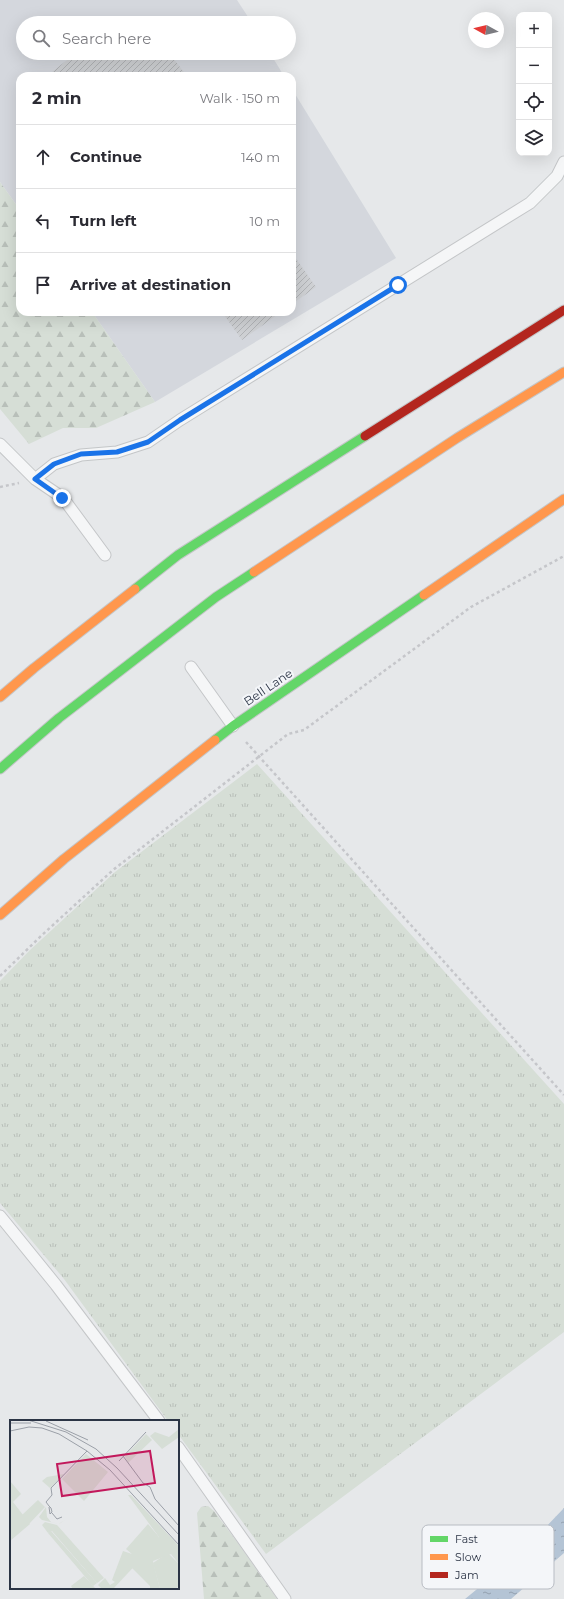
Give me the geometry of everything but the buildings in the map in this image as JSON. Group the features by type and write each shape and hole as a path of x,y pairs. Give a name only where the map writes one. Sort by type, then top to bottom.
{"main road":[{"path":"0,697 34,668 178,555 564,310"},
{"path":"0,769 59,718 216,597 457,438 564,372"},
{"name":"Bell Lane","path":"0,915 64,859 233,726 564,499"}],"lane":[{"path":"35,479 54,464 81,454 117,452 148,442 180,420 530,203 557,176 564,162"},
{"path":"0,444 35,479 62,498 105,555"},
{"path":"191,667 233,726"},
{"path":"0,1216 56,1285 158,1420"},
{"path":"179,1448 285,1599"}],"path":[{"path":"0,976 113,870 288,734 304,730 471,607 564,556"},
{"path":"260,757 564,1095"}],"shaded area":[{"path":"0,0 237,0 247,16 16,16 16,60 274,60 282,72 16,72 16,204 0,182"},
{"path":"296,96 396,258 155,402 95,316 296,316"}],"green space":[{"path":"0,182 16,204 16,316 95,316 155,402 96,428 63,428 29,444 0,409"},
{"path":"257,764 564,1104 564,1332 266,1554 179,1435 179,1420 167,1420 64,1279 0,1203 0,981 30,950 115,872"},
{"path":"208,1506 214,1511 237,1542 277,1599 204,1599 197,1513 201,1507"}],"water":[{"path":"564,1508 564,1553 554,1562 554,1525 548,1525"},
{"path":"477,1589 523,1589 511,1599 465,1599"}],"traffic: fast":[{"path":"135,589 178,555 365,436"},
{"path":"0,769 59,718 216,597 254,572"},
{"path":"215,740 233,726 424,595"}],"traffic: slow":[{"path":"254,572 457,438 564,372"},
{"path":"424,595 564,499"},
{"path":"0,697 34,668 135,589"},
{"path":"0,915 64,859 215,740"}],"traffic: jam":[{"path":"365,436 564,310"}],"route":[{"path":"62,498 35,479 54,464 81,454 117,452 148,442 180,420 398,285"}]}
